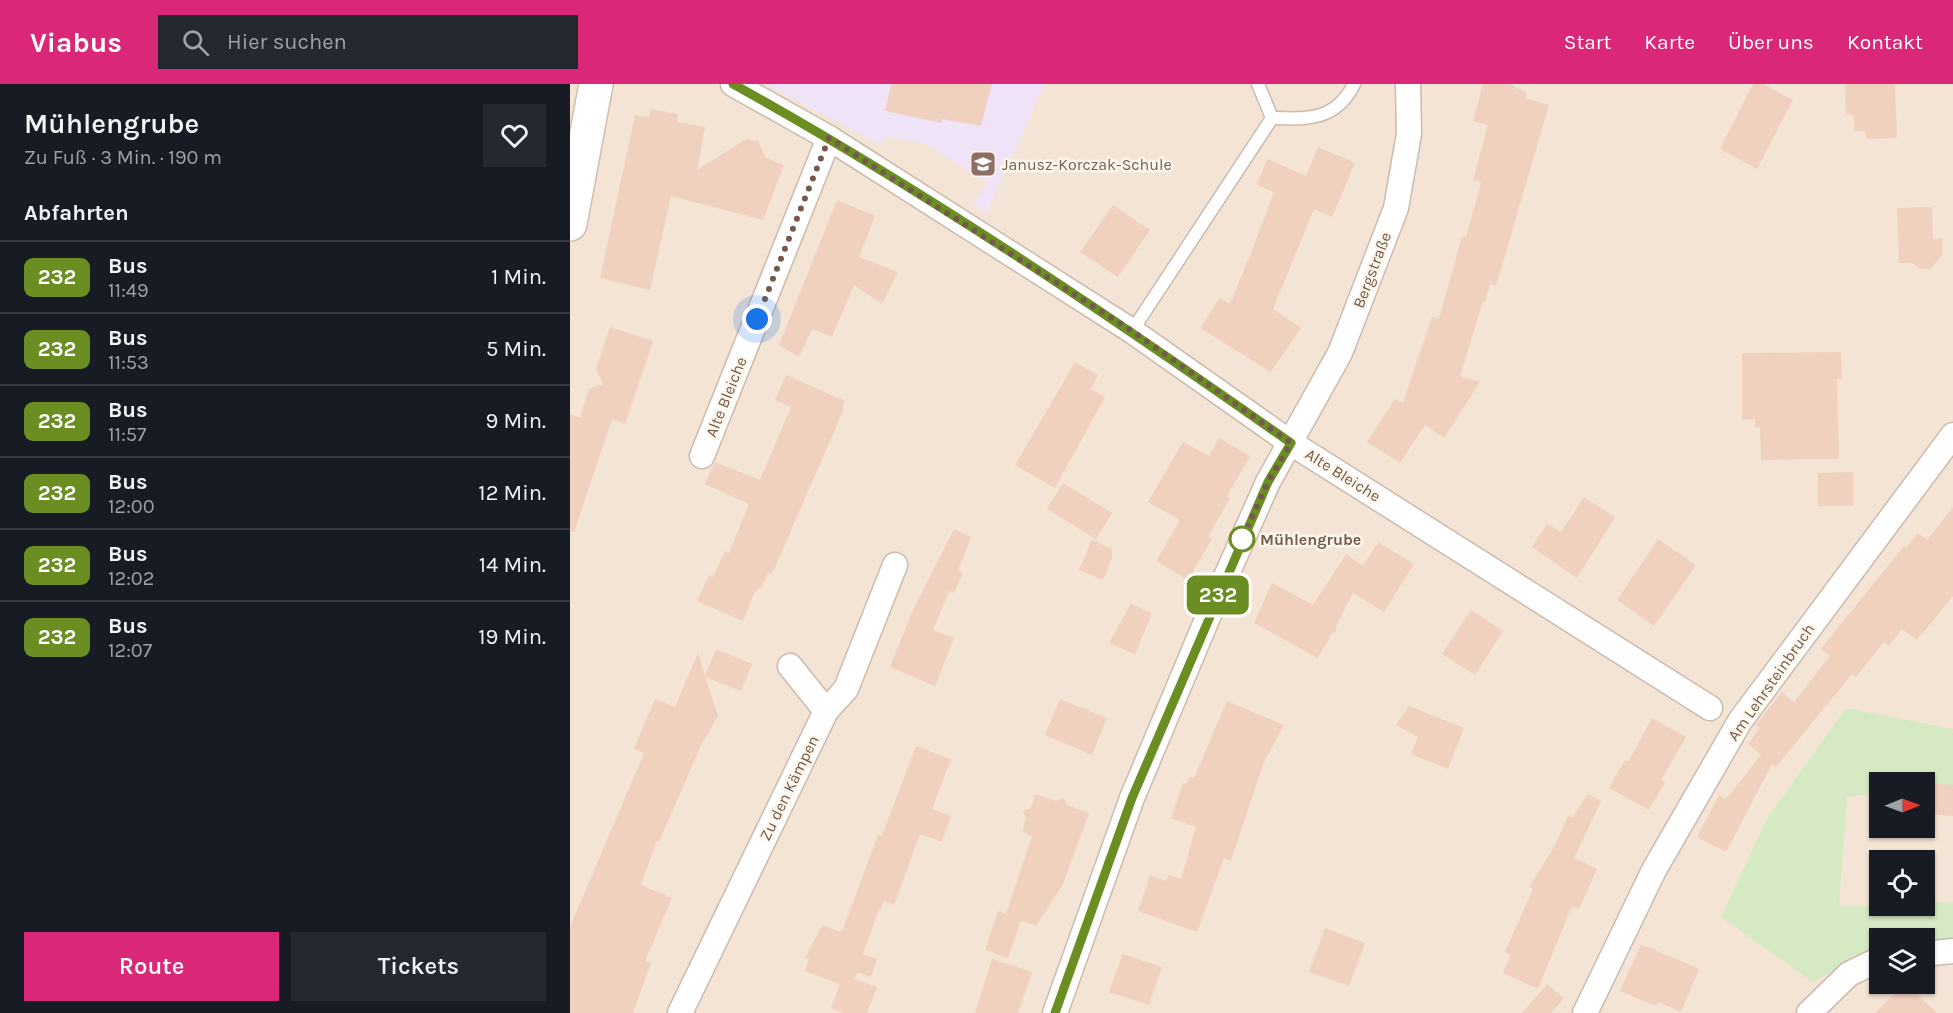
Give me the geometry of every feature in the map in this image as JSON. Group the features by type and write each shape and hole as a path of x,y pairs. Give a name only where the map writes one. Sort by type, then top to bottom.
{"street":[{"path":"570,224 596,84"},
{"name":"Alte Bleiche","path":"733,84 829,138 1132,331 1291,443 1710,708"},
{"name":"Bergstraße","path":"1291,443 1340,353 1396,208 1409,134 1408,84"},
{"name":"Alte Bleiche","path":"702,456 829,138"},
{"name":"Am Lehrsteinbruch","path":"1585,1013 1654,870 1740,721 1953,435"},
{"path":"1055,1013 1132,798 1268,482 1291,443"},
{"name":"Zu den Kämpen","path":"680,1013 826,711 846,689 895,565"},
{"path":"790,666 826,711"},
{"path":"1935,953 1953,951"},
{"path":"1809,1013 1849,974 1869,964"}],"lane":[{"path":"1258,84 1272,118"},
{"path":"1272,118 1312,119 1330,112 1354,84"},
{"path":"1132,331 1272,118"}],"shaded area":[{"path":"570,84 1953,84 1953,1013 570,1013"},
{"name":"Janusz-Korczak-Schule","path":"766,84 1045,84 986,214 973,204 987,183 927,144 886,136 881,145"}],"green space":[{"path":"1846,708 1953,729 1953,786 1935,788 1935,772 1869,772 1869,794 1847,797 1839,906 1869,906 1869,916 1935,916 1935,903 1953,902 1953,940 1935,942 1935,928 1869,928 1869,951 1813,982 1721,917 1768,817"}],"building":[{"name":"Janusz-Korczak-Schule","path":"891,84 992,84 981,126 942,119 942,123 885,111"},
{"path":"1483,84 1509,84 1527,93 1525,98 1549,105 1496,286 1490,284 1485,302 1483,301 1460,376 1480,382 1444,438 1425,425 1400,463 1367,442 1395,399 1403,403 1432,317 1439,319 1462,236 1466,237 1481,182 1473,180 1488,125 1473,121"},
{"path":"1753,84 1763,84 1793,100 1757,169 1720,149"},
{"path":"1845,84 1895,84 1897,138 1866,139 1866,131 1854,131 1854,115 1846,114"},
{"path":"651,109 678,114 677,122 705,127 697,170 746,139 758,141 766,158 784,165 763,220 671,196 650,290 600,278 635,115 649,118"},
{"path":"1318,147 1355,163 1332,217 1314,209 1273,309 1301,328 1271,372 1200,328 1220,298 1230,304 1253,248 1274,192 1257,185 1267,159 1306,176"},
{"path":"837,200 875,216 859,257 898,272 882,304 854,285 832,337 812,329 799,357 779,345"},
{"path":"1113,205 1150,230 1118,277 1080,252"},
{"path":"1932,207 1933,239 1942,238 1942,256 1930,269 1920,269 1912,263 1899,263 1897,208"},
{"path":"610,327 653,341 625,424 612,419 574,532 570,531 570,414 580,418 589,389 603,384 596,369"},
{"path":"1841,352 1842,379 1837,379 1839,459 1761,460 1760,427 1755,427 1755,419 1742,420 1742,353"},
{"path":"1075,362 1098,375 1091,389 1105,397 1055,488 1015,465"},
{"path":"786,375 845,401 842,408 844,409 772,574 768,573 761,589 759,587 753,596 743,621 697,601 709,575 713,577 725,551 729,553 749,504 705,484 715,462 760,480 791,407 775,400"},
{"path":"1219,438 1250,456 1227,496 1230,498 1208,537 1212,539 1188,580 1156,561 1180,520 1148,502 1183,442 1209,456"},
{"path":"1853,472 1853,506 1818,506 1818,473"},
{"path":"1063,483 1112,513 1096,539 1047,509"},
{"path":"1584,497 1615,517 1577,578 1532,547 1547,524 1561,532"},
{"path":"1953,507 1953,596 1917,640 1902,629 1889,646 1884,642 1856,677 1852,674 1776,767 1772,764 1726,852 1697,837 1719,795 1726,799 1761,755 1748,744 1760,728 1756,725 1782,692 1794,702 1830,656 1821,649 1904,546 1906,548 1918,533 1927,540"},
{"path":"954,529 971,537 958,570 963,573 954,593 949,591 933,630 954,638 935,686 890,667 913,610"},
{"path":"1658,539 1696,565 1654,626 1617,600"},
{"path":"1092,540 1112,549 1112,558 1103,580 1079,570"},
{"path":"1378,542 1414,564 1384,612 1353,593 1336,626 1336,632 1332,633 1318,658 1254,623 1272,583 1313,605 1346,554 1363,566"},
{"path":"1131,604 1152,613 1135,654 1109,643"},
{"path":"1471,610 1503,631 1475,675 1442,654"},
{"path":"716,649 752,664 741,691 705,677 718,716 701,745 659,842 657,841 642,881 641,885 672,898 645,961 651,963 633,1013 570,1013 570,927 644,753 634,749 655,699 675,707 698,653 705,676"},
{"path":"1060,699 1107,718 1092,755 1045,735"},
{"path":"1227,701 1284,725 1264,762 1231,861 1224,858 1197,932 1138,911 1150,875 1166,881 1169,875 1181,879 1196,827 1171,818 1183,783 1187,784 1190,777 1194,778"},
{"path":"1409,706 1464,728 1448,769 1411,754 1418,737 1396,725"},
{"path":"1652,718 1686,737 1661,780 1665,782 1649,810 1609,788 1625,760 1628,762"},
{"path":"916,746 951,759 932,809 951,816 942,842 920,834 894,905 884,901 881,910 879,909 863,954 877,959 871,977 857,972 854,979 877,987 867,1013 844,1013 831,1008 840,984 805,971 809,959 805,958 822,925 840,932 843,929 878,835 882,836"},
{"path":"1935,783 1953,785 1953,816 1935,815"},
{"path":"1035,794 1056,801 1064,798 1067,805 1089,813 1063,884 1036,926 1021,921 1008,958 985,950 998,911 1006,914 1032,836 1022,832 1026,819 1023,811 1031,808"},
{"path":"1588,794 1601,801 1574,858 1597,869 1579,909 1572,906 1538,989 1503,973 1511,955 1505,952 1533,889 1529,887 1553,849 1568,816 1572,818"},
{"path":"1325,928 1365,943 1349,986 1309,972"},
{"path":"1641,944 1699,969 1681,1012 1658,1002 1656,1006 1620,991"},
{"path":"1123,954 1162,967 1149,1005 1109,992"},
{"path":"992,959 1032,972 1018,1013 975,1013"},
{"path":"1547,984 1564,998 1551,1013 1522,1013"},
{"path":"1894,994 1917,994 1937,1013 1875,1013"}],"bus line":[{"name":"232","path":"733,84 829,138 1132,331 1291,443 1268,482 1201,633 1132,798 1055,1013"}],"place":[{"name":"Janusz-Korczak-Schule","path":"983,164"},
{"name":"Mühlengrube","path":"1242,539"}],"route":[{"path":"757,319 829,138 1132,331 1291,443 1268,482 1242,539"}]}
